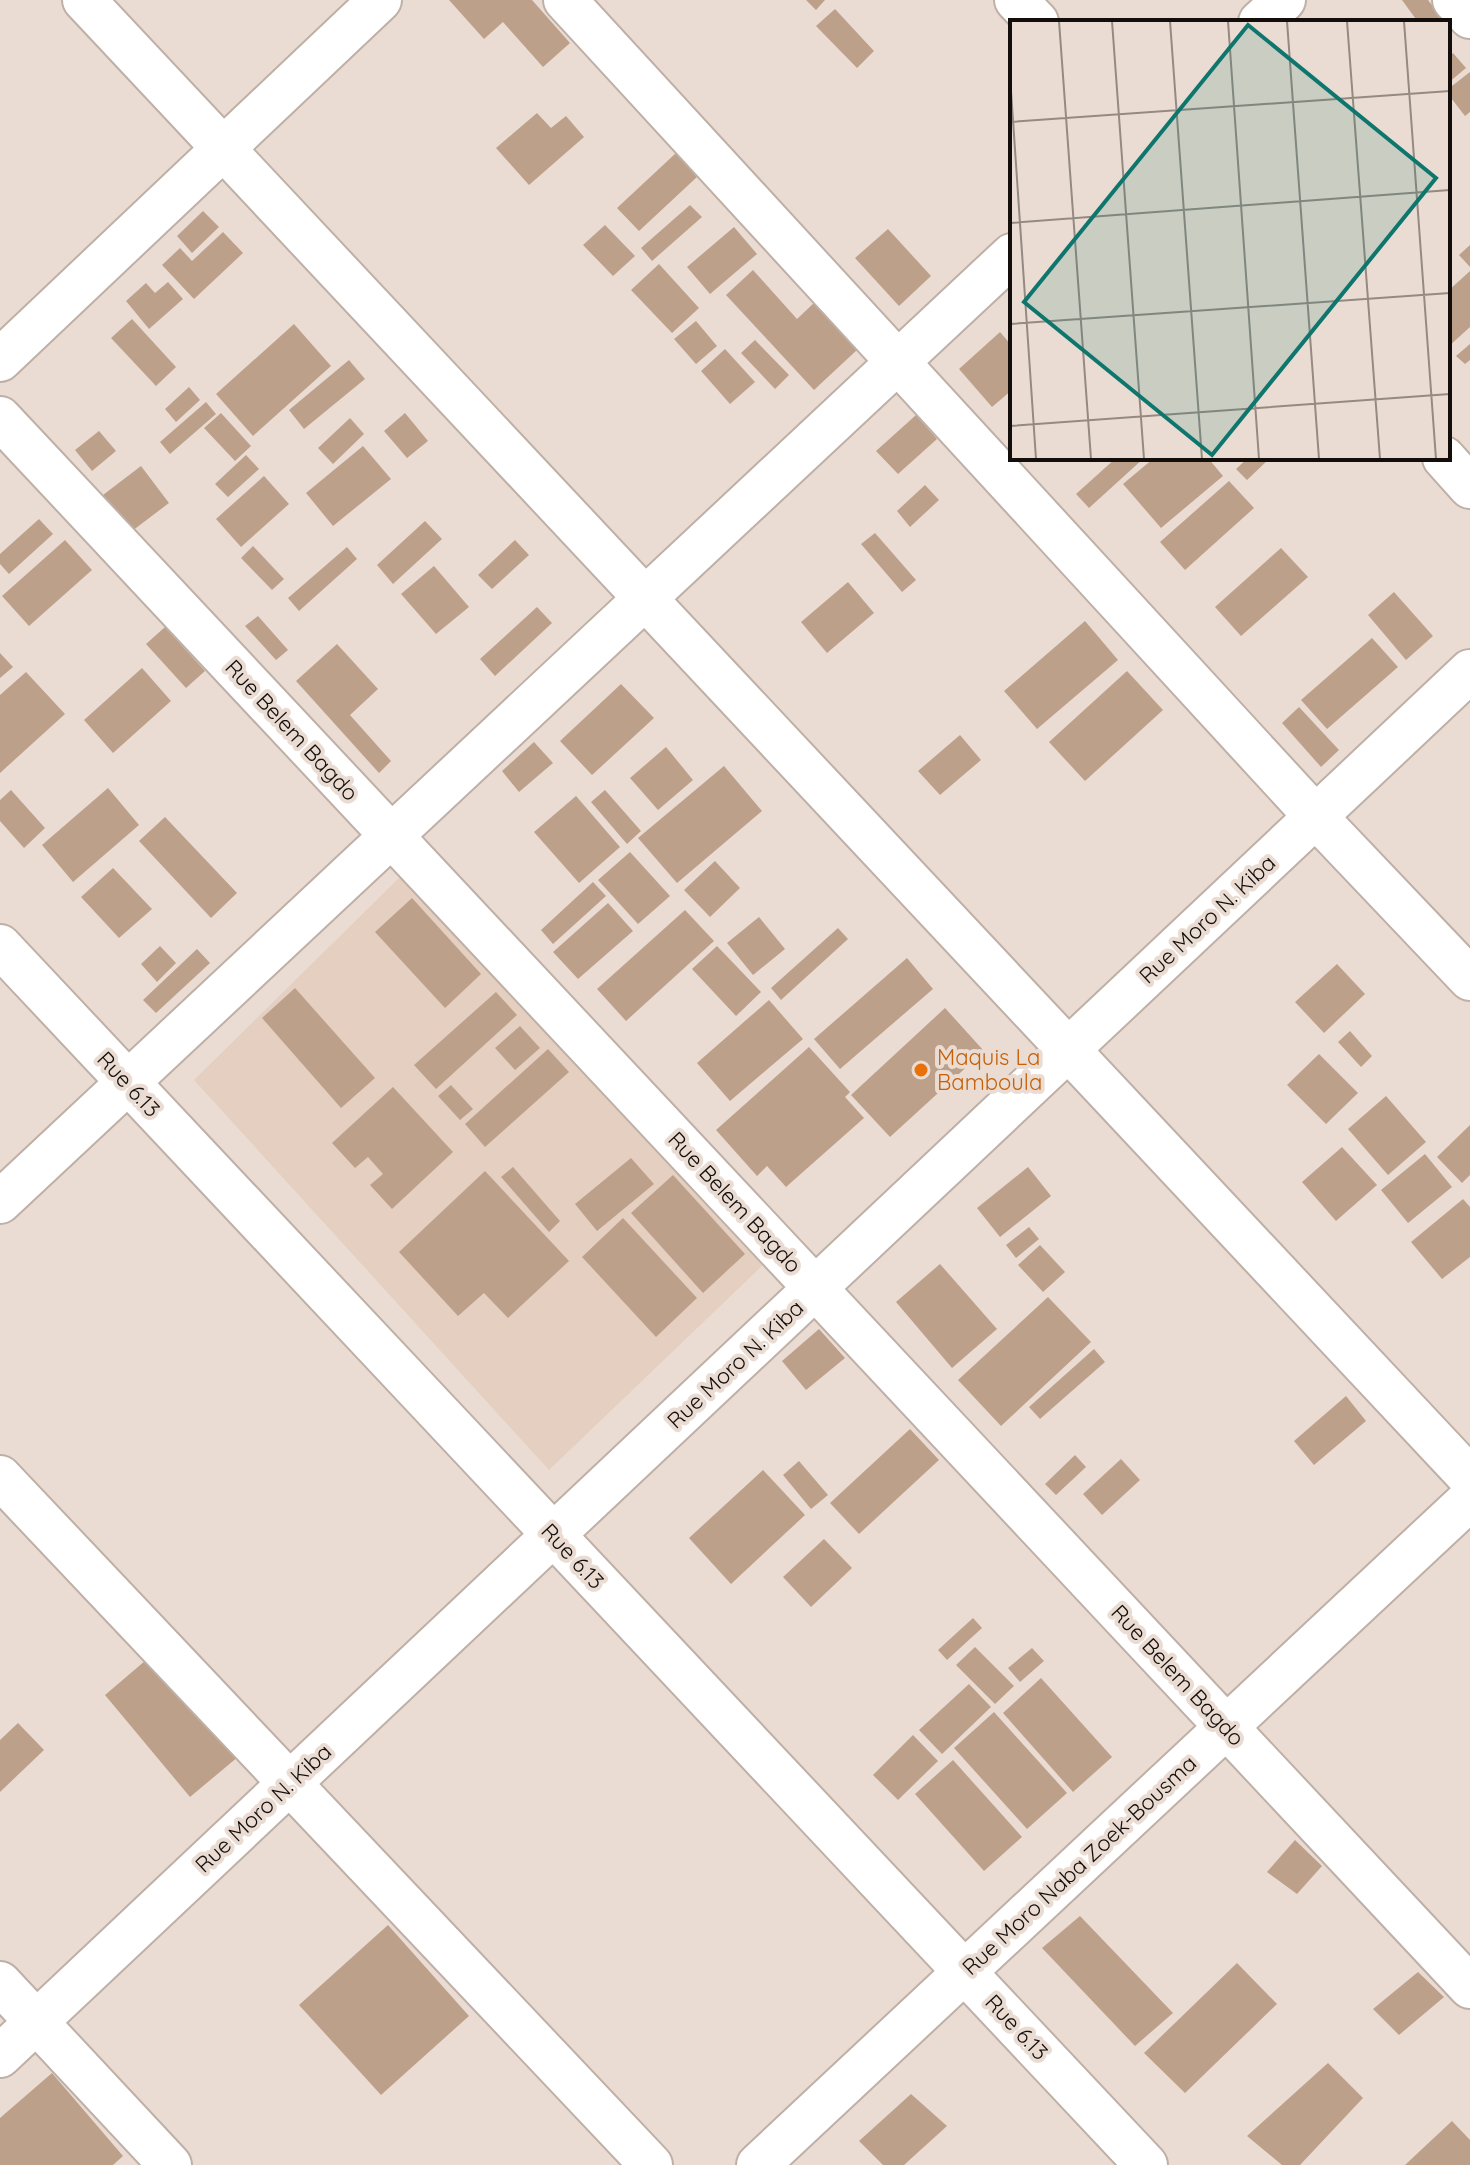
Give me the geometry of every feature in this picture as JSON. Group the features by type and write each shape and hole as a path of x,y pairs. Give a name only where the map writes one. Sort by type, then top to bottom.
{"street":[{"path":"84,0 1470,1478"},
{"path":"0,360 380,0"},
{"path":"565,0 1316,817 1470,979"},
{"path":"1016,0 1035,20"},
{"path":"1262,20 1284,0"},
{"path":"1454,0 1470,17"},
{"path":"0,1202 1010,257"},
{"name":"Rue Belem Bagdo","path":"0,418 1470,1987"},
{"path":"1446,460 1470,487"},
{"name":"Rue Moro N. Kiba","path":"0,2056 1470,671"},
{"name":"Rue 6.13","path":"0,946 1146,2165"},
{"path":"0,1477 651,2165"},
{"name":"Rue Moro Naba Zoek-Bousma","path":"758,2165 1470,1499"},
{"path":"0,1983 170,2165"}],"shaded area":[{"path":"403,874 764,1264 549,1470 194,1080"}],"building":[{"path":"449,0 532,0 570,43 543,67 503,22 484,39"},
{"path":"806,0 825,0 816,10"},
{"path":"1402,0 1428,0 1441,17 1417,20"},
{"path":"835,9 874,51 857,68 816,26"},
{"path":"1453,53 1466,68 1450,81 1450,56"},
{"path":"1470,72 1470,112 1465,116 1450,97 1450,87"},
{"path":"537,113 551,128 566,116 584,137 529,185 496,148"},
{"path":"676,153 697,177 639,231 617,208"},
{"path":"690,205 702,217 652,261 641,248"},
{"path":"203,211 219,227 192,253 177,236"},
{"path":"605,225 635,256 613,276 583,245"},
{"path":"734,227 757,254 710,294 687,267"},
{"path":"888,229 931,276 899,306 855,258"},
{"path":"223,232 243,253 194,299 162,265 180,248 192,261"},
{"path":"1470,245 1470,267 1459,255"},
{"path":"659,264 699,308 672,333 631,290"},
{"path":"753,270 797,319 815,302 858,349 814,390 726,295"},
{"path":"1470,271 1470,327 1450,345 1450,289"},
{"path":"168,282 183,299 149,329 126,301 146,283 155,293"},
{"path":"132,319 176,367 156,386 111,338"},
{"path":"696,321 717,346 696,364 674,339"},
{"path":"294,324 331,366 253,436 216,394"},
{"path":"1000,332 1010,344 1010,392 992,407 959,369"},
{"path":"755,340 789,375 775,389 741,353"},
{"path":"1470,344 1470,360 1465,364 1456,356"},
{"path":"725,349 755,382 730,404 701,371"},
{"path":"349,360 365,379 304,429 289,410"},
{"path":"189,387 200,400 176,422 165,409"},
{"path":"206,402 216,414 170,454 160,442"},
{"path":"221,413 251,446 235,461 204,428"},
{"path":"405,413 428,441 407,458 384,431"},
{"path":"916,415 937,439 898,474 876,451"},
{"path":"350,418 364,434 333,464 318,448"},
{"path":"99,431 116,451 92,471 75,450"},
{"path":"363,446 391,479 333,526 306,493"},
{"path":"246,455 259,469 228,497 215,484"},
{"path":"1114,460 1142,460 1089,508 1076,494"},
{"path":"1152,460 1210,460 1223,476 1161,528 1123,484"},
{"path":"1246,460 1268,460 1247,480 1236,469"},
{"path":"141,466 169,503 132,531 103,495"},
{"path":"264,476 289,504 241,547 216,519"},
{"path":"1229,481 1254,508 1185,570 1160,542"},
{"path":"925,485 939,500 910,527 897,511"},
{"path":"39,519 53,534 9,574 0,564 0,554"},
{"path":"425,521 442,539 393,584 377,565"},
{"path":"875,533 916,580 902,592 861,544"},
{"path":"65,540 92,570 29,626 2,596"},
{"path":"515,540 529,555 492,589 478,575"},
{"path":"253,546 284,579 272,590 241,558"},
{"path":"347,547 357,559 299,611 288,598"},
{"path":"1281,548 1308,577 1241,636 1215,607"},
{"path":"434,566 469,607 436,634 401,594"},
{"path":"848,582 874,613 827,653 801,622"},
{"path":"1394,592 1433,636 1406,660 1368,615"},
{"path":"537,607 552,623 495,676 480,659"},
{"path":"258,616 288,650 276,660 245,626"},
{"path":"1085,621 1118,660 1037,729 1004,691"},
{"path":"165,627 205,671 186,688 146,644"},
{"path":"1372,638 1398,667 1327,729 1301,700"},
{"path":"337,644 378,689 350,715 391,761 379,773 296,681"},
{"path":"0,653 13,667 0,678"},
{"path":"142,668 171,701 113,753 84,720"},
{"path":"1127,671 1163,710 1085,781 1049,742"},
{"path":"26,672 65,714 0,773 0,695"},
{"path":"621,684 654,718 592,775 560,741"},
{"path":"1299,707 1339,750 1321,767 1282,723"},
{"path":"960,735 981,760 940,795 918,771"},
{"path":"534,742 553,763 519,792 502,771"},
{"path":"666,747 693,780 658,810 630,778"},
{"path":"724,766 762,811 677,883 638,838"},
{"path":"108,788 139,825 73,882 42,845"},
{"path":"11,790 45,828 24,848 0,821 0,800"},
{"path":"605,790 641,831 627,844 591,802"},
{"path":"576,796 620,847 579,883 534,832"},
{"path":"165,817 237,893 211,918 139,841"},
{"path":"630,852 670,896 638,924 598,880"},
{"path":"715,861 740,888 710,917 684,890"},
{"path":"113,868 152,909 119,938 81,897"},
{"path":"593,882 606,896 553,944 541,930"},
{"path":"412,898 481,974 445,1008 375,932"},
{"path":"608,903 633,931 578,979 553,952"},
{"path":"685,910 714,941 626,1021 597,989"},
{"path":"759,917 785,949 753,975 727,943"},
{"path":"838,928 848,939 781,1000 771,988"},
{"path":"160,946 176,963 157,982 141,964"},
{"path":"717,946 761,992 736,1016 692,969"},
{"path":"197,949 210,963 156,1013 143,1000"},
{"path":"907,958 933,989 840,1069 814,1039"},
{"path":"1337,964 1365,994 1324,1033 1295,1002"},
{"path":"295,988 375,1078 341,1108 262,1018"},
{"path":"496,992 517,1015 436,1089 414,1065"},
{"path":"769,1000 803,1039 730,1101 697,1063"},
{"path":"945,1008 984,1051 890,1137 851,1095"},
{"path":"520,1026 540,1048 515,1070 495,1048"},
{"path":"1350,1031 1372,1056 1361,1067 1338,1042"},
{"path":"809,1047 850,1092 845,1097 864,1118 786,1187 767,1166 757,1176 716,1130"},
{"path":"548,1049 569,1072 485,1147 465,1124"},
{"path":"1319,1054 1358,1093 1326,1124 1287,1085"},
{"path":"451,1085 473,1109 460,1120 438,1096"},
{"path":"393,1087 453,1152 392,1209 370,1185 383,1174 368,1157 355,1168 332,1143"},
{"path":"1386,1096 1426,1142 1388,1175 1348,1129"},
{"path":"1470,1125 1470,1175 1462,1183 1437,1157"},
{"path":"1342,1147 1377,1185 1336,1221 1302,1182"},
{"path":"1425,1154 1452,1187 1408,1223 1381,1190"},
{"path":"631,1158 654,1184 597,1231 575,1204"},
{"path":"513,1167 560,1221 549,1232 501,1177"},
{"path":"1028,1167 1051,1196 1000,1237 977,1208"},
{"path":"485,1171 569,1261 508,1318 484,1293 458,1316 399,1252"},
{"path":"673,1175 745,1254 703,1293 631,1213"},
{"path":"1463,1199 1470,1207 1470,1257 1442,1279 1411,1242"},
{"path":"623,1218 697,1298 656,1337 582,1257"},
{"path":"1029,1227 1039,1239 1016,1258 1006,1245"},
{"path":"1040,1245 1065,1272 1043,1292 1018,1265"},
{"path":"940,1264 997,1329 952,1368 896,1302"},
{"path":"1048,1297 1091,1342 1001,1426 958,1380"},
{"path":"819,1329 845,1358 806,1390 782,1361"},
{"path":"1094,1349 1105,1362 1040,1419 1029,1407"},
{"path":"1346,1396 1366,1421 1314,1465 1294,1441"},
{"path":"910,1429 939,1460 859,1534 830,1503"},
{"path":"1075,1455 1086,1467 1056,1495 1045,1484"},
{"path":"1121,1459 1140,1480 1102,1515 1083,1494"},
{"path":"799,1461 828,1495 811,1509 783,1475"},
{"path":"763,1470 805,1515 731,1584 689,1538"},
{"path":"824,1539 852,1568 811,1607 783,1577"},
{"path":"973,1618 982,1628 947,1660 938,1650"},
{"path":"975,1647 1014,1686 995,1704 956,1665"},
{"path":"1032,1648 1044,1661 1020,1682 1008,1668"},
{"path":"159,1649 245,1751 190,1797 105,1695"},
{"path":"1041,1678 1112,1757 1073,1792 1003,1713"},
{"path":"969,1684 991,1707 942,1754 919,1730"},
{"path":"994,1712 1067,1793 1027,1829 954,1748"},
{"path":"18,1723 44,1750 0,1792 0,1740"},
{"path":"913,1735 938,1761 898,1800 873,1775"},
{"path":"953,1760 1022,1837 984,1871 915,1794"},
{"path":"1295,1840 1322,1866 1297,1894 1267,1872"},
{"path":"1080,1916 1173,2013 1135,2046 1042,1948"},
{"path":"388,1925 469,2016 381,2095 299,2005"},
{"path":"1237,1963 1277,2004 1185,2093 1144,2053"},
{"path":"1418,1972 1444,1997 1399,2035 1373,2009"},
{"path":"1328,2063 1363,2098 1300,2165 1282,2165 1247,2136"},
{"path":"52,2073 123,2156 113,2165 0,2165 0,2118"},
{"path":"911,2094 947,2126 904,2165 883,2165 859,2141"},
{"path":"1452,2121 1470,2140 1470,2165 1405,2165"}],"place":[{"name":"Maquis La Bamboula","path":"921,1070"}]}
